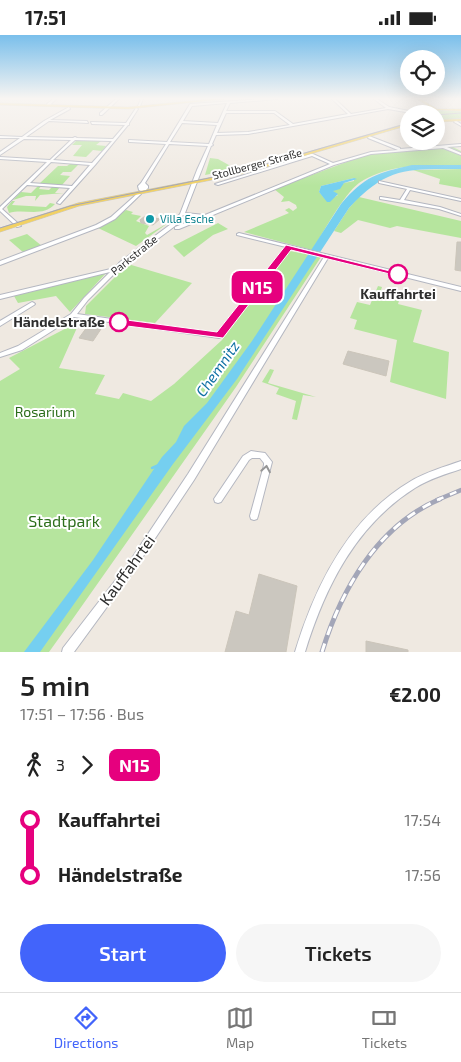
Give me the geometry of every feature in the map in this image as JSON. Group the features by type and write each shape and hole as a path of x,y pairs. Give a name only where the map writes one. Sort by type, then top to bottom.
{"main road":[{"name":"Stollberger Straße","path":"0,232 69,207 117,197 138,190 196,181 246,169 392,128"}],"street":[{"path":"0,156 39,128"},
{"path":"59,203 125,128"},
{"path":"0,263 98,226 113,218 138,190 177,128"},
{"path":"204,216 182,214 218,128"},
{"path":"216,133 239,134 276,128"},
{"path":"0,137 114,140"},
{"path":"369,137 400,149"},
{"path":"17,225 0,209 75,139"},
{"path":"130,141 211,145"},
{"path":"445,147 461,145"},
{"path":"445,148 461,154"},
{"path":"177,228 333,163 371,153 400,149"},
{"path":"218,184 312,155 333,163"},
{"path":"0,156 50,162 94,164"},
{"path":"380,182 461,200"},
{"path":"27,185 73,187"},
{"path":"401,201 409,189"},
{"path":"381,198 440,209 461,215"},
{"name":"Parkstraße","path":"0,355 20,349 73,315 115,269 173,225 182,214"},
{"path":"239,234 461,289"},
{"path":"73,315 220,336 289,247"},
{"name":"Kauffahrtei","path":"66,652 131,567 185,485 327,256"},
{"path":"0,297 115,269"},
{"path":"0,324 32,304"},
{"path":"218,499 246,458 251,454 262,455 268,465 254,516"},
{"path":"300,652 309,621 330,576 372,517 388,502 412,485 461,465"}],"green space":[{"path":"77,140 101,141 96,145 106,146 102,151 93,150 86,157 73,156 82,145 72,145"},
{"path":"453,147 461,151 461,165 422,165 395,169 371,176 359,183 340,205 312,250 244,232 289,213 285,210 289,208 293,211 297,208 296,205 289,201 281,202 284,197 274,189 368,154 445,150 445,148","holes":["354,178 354,181 344,183 332,191 338,195 327,201 319,192 321,186"]},
{"path":"210,158 218,159 236,169 205,175"},
{"path":"79,164 71,172 63,172 60,175 70,176 62,185 39,184 58,166"},
{"path":"461,169 461,188 439,184 440,179 413,170"},
{"path":"38,186 41,186 39,189 49,190 52,187 60,187 55,193 64,193 40,195 35,201 36,196 26,196 13,200 21,192 31,193"},
{"path":"359,197 461,221 461,238 397,226 390,228 358,220 341,233 334,231 349,208"},
{"path":"12,201 15,201 12,205 46,207 50,203 55,204 39,212 9,213 7,207"},
{"path":"126,210 133,212 131,214 141,216 136,221 149,226 145,233 147,235 168,223 136,246 98,228"},
{"path":"218,223 228,229 213,235 184,257 173,246"},
{"path":"27,234 42,246 24,253 9,240"},
{"name":"Stadtpark","path":"290,251 321,257 236,387 49,652 0,652 0,381 20,369 9,358 80,321 59,368 105,375 95,394 119,399 123,393 151,401 174,384 222,340 286,253"},
{"path":"128,264 192,283 155,323 85,314 86,306"},
{"path":"107,272 70,312 56,296 18,303 14,296"},
{"path":"378,286 382,287 381,290 401,294 398,304 422,310 413,342 449,352 446,399 390,382 397,340 354,329 357,320 350,318 357,302 370,305"},
{"path":"270,369 274,370 268,383 316,397 303,395 297,420 292,419 296,401 276,394 279,388 262,382"}],"water":[{"path":"412,165 461,165 461,169 412,170 387,177 375,184 349,208 237,379 173,464 40,652 24,652 93,560 162,457 176,442 184,426 207,403 252,341 341,204 357,187 372,177 380,173"},
{"path":"354,178 357,179 344,183 340,189 333,191 338,194 330,202 327,202 319,192 321,186"}],"building":[{"name":"Villa Esche","path":"145,216 160,219 153,225 141,223 140,220"},
{"path":"457,242 461,242 461,271 455,270"},
{"path":"87,327 101,329 93,341 79,338"},
{"path":"348,351 389,361 386,376 343,364"},
{"path":"259,574 297,586 286,652 225,652 236,611 249,615"},
{"path":"366,641 408,650 408,652 366,652"}],"waterway":[{"path":"152,468 159,465"}],"tram line":[{"path":"0,228 70,206 239,172 392,128"}],"railway":[{"path":"437,500 461,490"},
{"path":"322,652 340,606 364,562 398,526 418,511 440,499"}],"bus line":[{"name":"N15","path":"119,322 220,336 289,247 398,274"}],"place":[{"name":"Villa Esche","path":"150,219"},
{"name":"Kauffahrtei","path":"398,274"},
{"name":"Händelstraße","path":"119,322"}],"water label":[{"name":"Chemnitz","path":"218,369"}],"park label":[{"name":"Rosarium","path":"45,412"}]}
